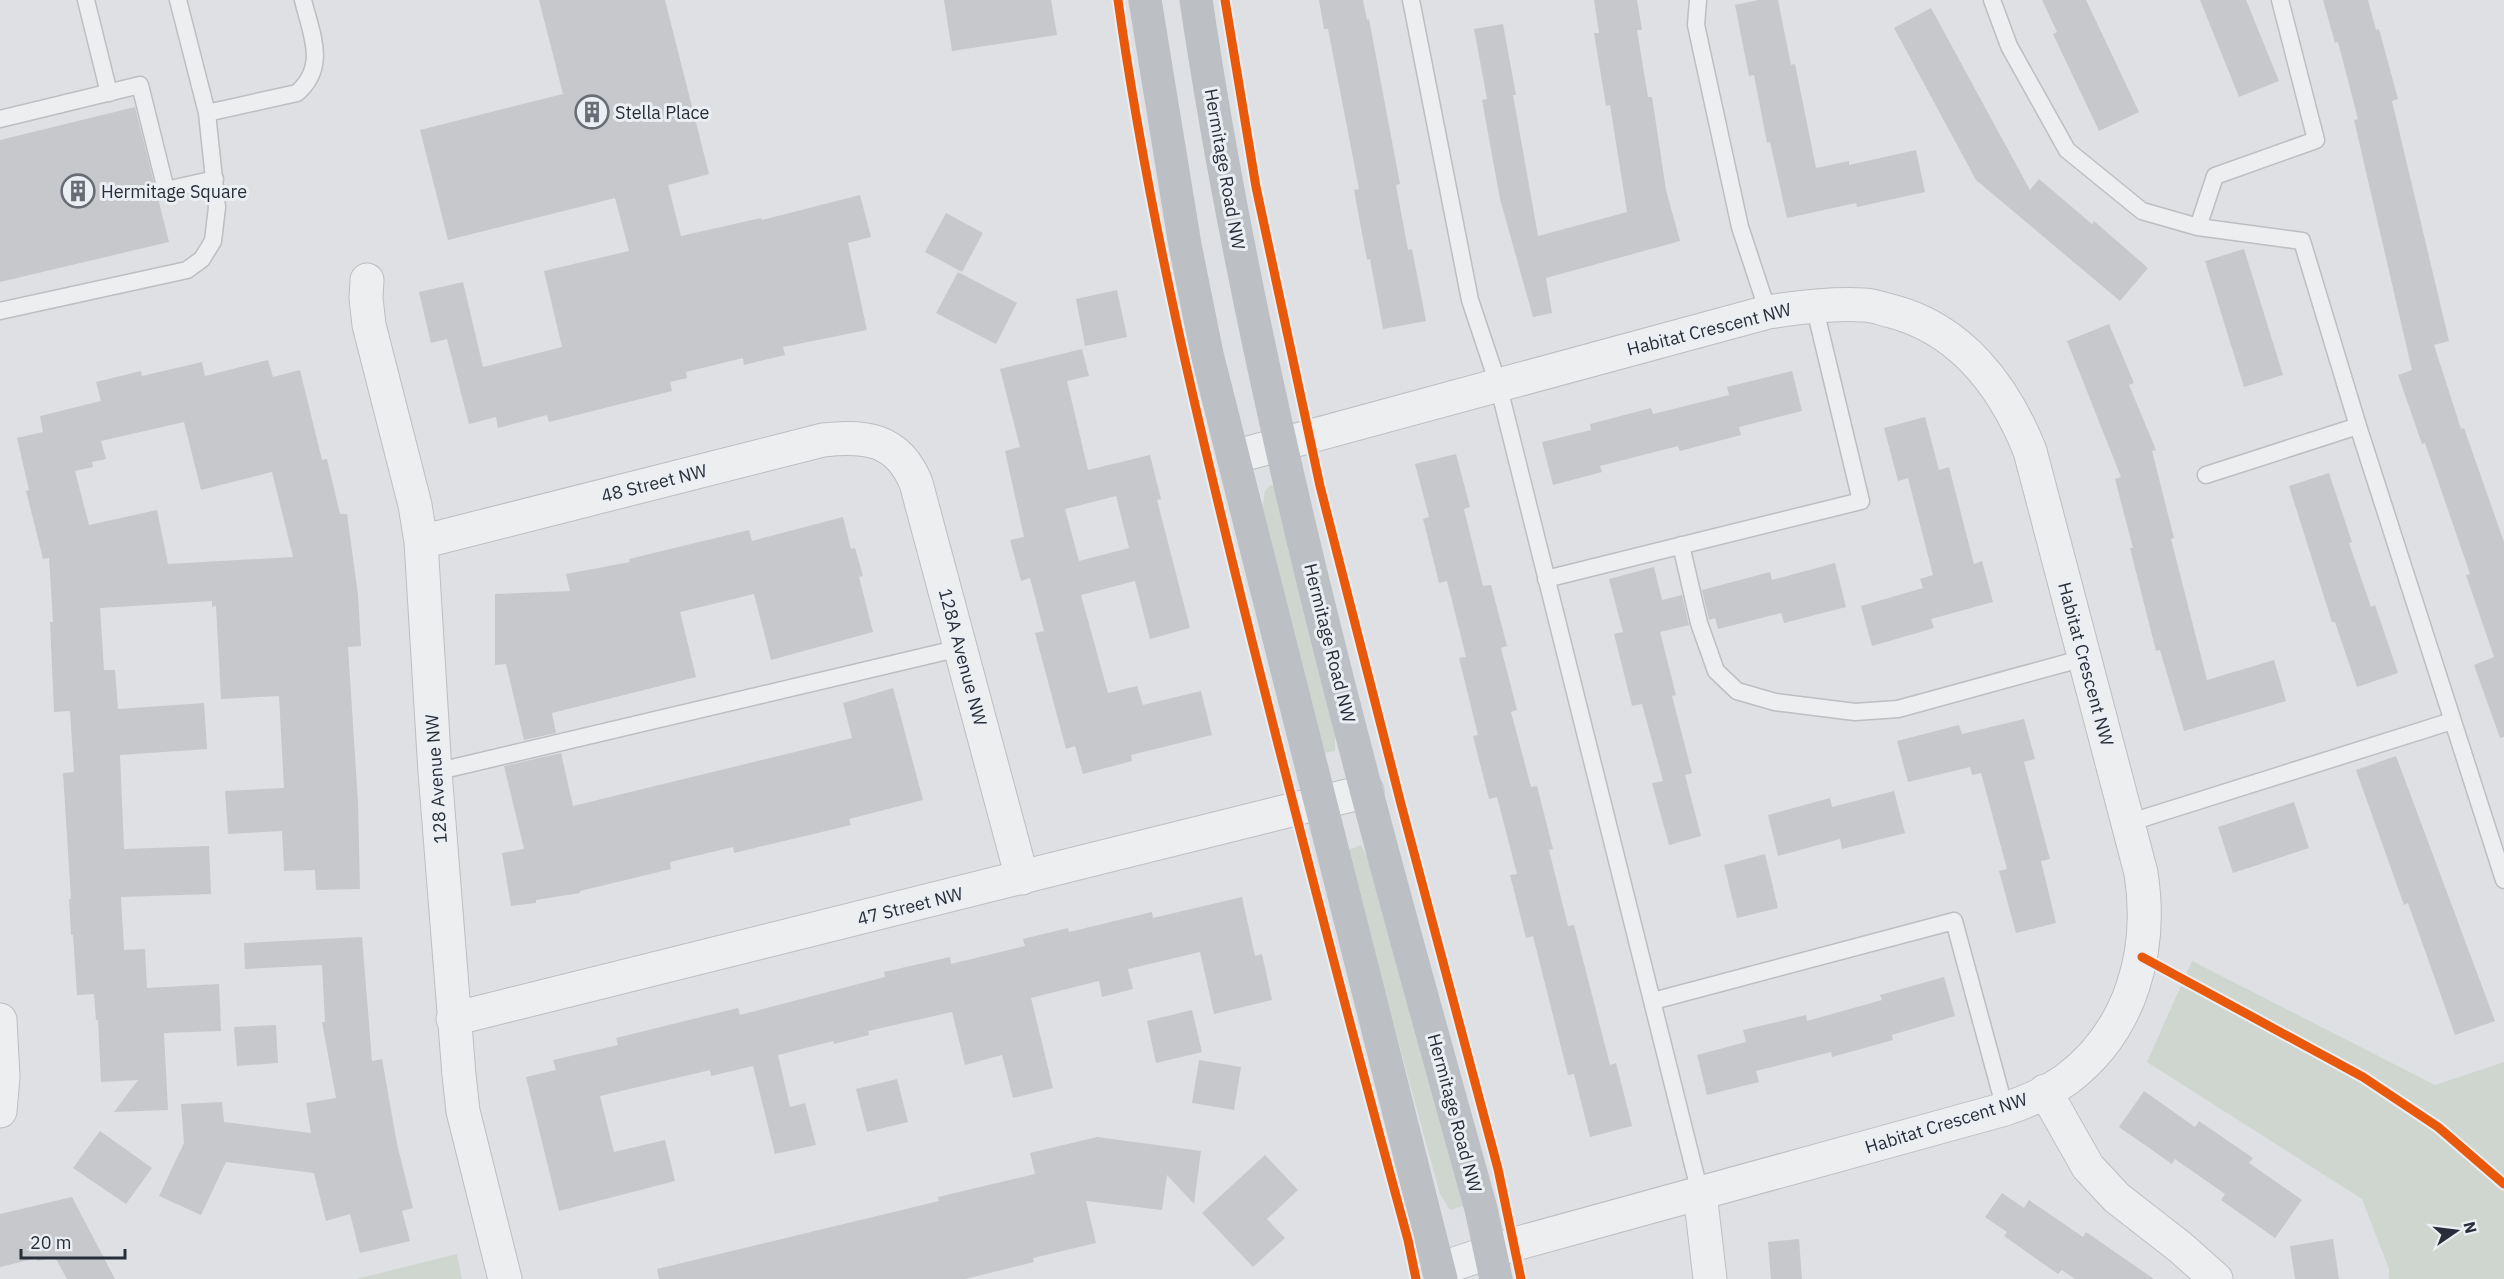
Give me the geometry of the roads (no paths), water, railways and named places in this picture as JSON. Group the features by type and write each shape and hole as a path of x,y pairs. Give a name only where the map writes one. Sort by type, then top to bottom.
{"street":[{"path":"1145,0 1185,245 1207,354 1440,1274"},
{"name":"Hermitage Road NW","path":"1196,0 1228,192 1281,444 1367,791 1494,1265"},
{"name":"128 Avenue NW","path":"367,280 369,325 422,542 435,772 453,1019 463,1111 505,1279"},
{"name":"Habitat Crescent NW","path":"1234,457 1768,312 1814,305 1867,305 1912,316 1946,334 1974,359 1994,382 2019,423 2030,451 2141,873 2145,899 2142,957 2129,997 2113,1027 2094,1054 2066,1079 2005,1109 1700,1193 1494,1265 1440,1274"},
{"name":"48 Street NW","path":"422,542 823,440 846,437 867,439 887,445"},
{"name":"128A Avenue NW","path":"887,445 909,468 916,483 1022,878"},
{"name":"47 Street NW","path":"453,1019 1367,791"},
{"path":"0,1020 3,1077 0,1111"},
{"path":"2045,1091 2088,1167 2117,1198 2180,1247 2216,1279"},
{"path":"1700,1193 1710,1279"}],"lane":[{"path":"86,0 110,93"},
{"path":"0,311 187,270 202,259 213,241 217,207 207,113 178,0"},
{"path":"207,113 297,93 307,84 317,57 303,0"},
{"path":"1411,0 1470,300 1498,384 1700,1193"},
{"path":"1698,0 1696,25 1740,227 1768,312"},
{"path":"1992,0 2009,46 2067,150 2142,211 2198,227 2302,241 2358,426 2504,880"},
{"path":"2198,227 2215,176 2316,140 2280,0"},
{"path":"0,119 140,85 166,190 215,179"},
{"path":"1546,579 1861,501 1814,305"},
{"path":"2206,475 2358,426"},
{"path":"1682,545 1699,622 1716,671 1737,691 1775,702 1855,712 1898,709 2084,658"},
{"path":"435,772 960,648"},
{"path":"2128,823 2452,721"},
{"path":"1653,1001 1954,921 2005,1109"}],"place":[{"name":"Stella Place","path":"592,112"},
{"name":"Hermitage Square","path":"78,191"}]}
